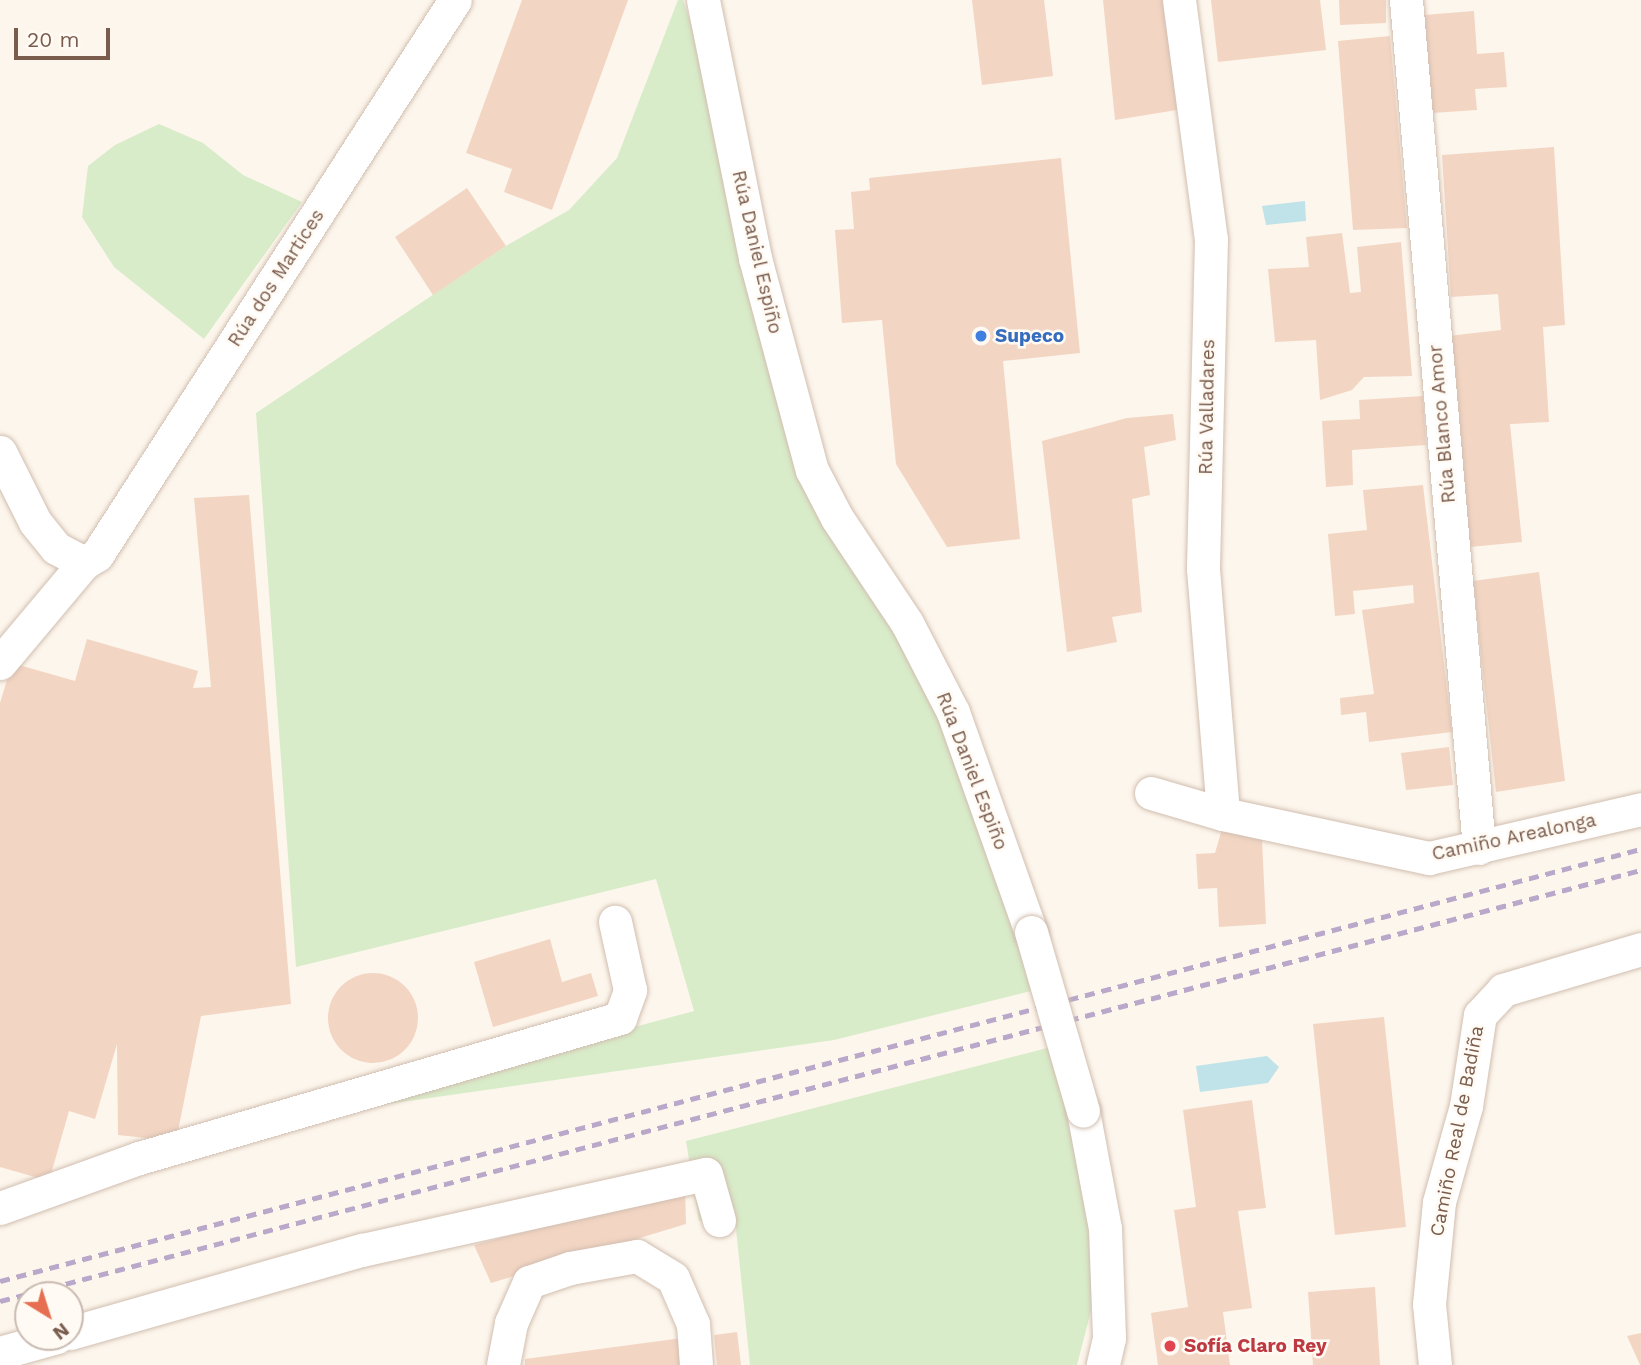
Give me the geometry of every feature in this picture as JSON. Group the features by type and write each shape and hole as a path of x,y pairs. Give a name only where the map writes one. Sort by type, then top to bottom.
{"street":[{"name":"Rúa dos Martices","path":"0,663 90,559 455,0"},
{"name":"Rúa Daniel Espiño","path":"703,0 755,258 812,470 837,518 907,623 953,712 1031,932 1083,1111 1105,1228 1109,1338 1103,1365"},
{"name":"Rúa Valladares","path":"1179,0 1211,239 1202,569 1223,814"},
{"name":"Rúa Blanco Amor","path":"1406,0 1479,848"},
{"path":"0,452 35,522 56,548 90,559"},
{"path":"1151,793 1223,814"},
{"name":"Camiño Arealonga","path":"1223,814 1429,858 1641,809"},
{"path":"0,1208 139,1158 620,1018 630,990 615,922"},
{"name":"Camiño Real de Badiña","path":"1435,1365 1429,1304 1439,1202 1466,1106 1480,1015 1503,990 1641,949"},
{"path":"84,1330 362,1251 706,1174 719,1220"},
{"path":"503,1365 511,1323 529,1282 570,1268 637,1256 673,1278 693,1324 696,1365"}],"green space":[{"path":"678,0 683,0 735,158 812,470 907,623 1047,987 834,1040 297,1117 694,1011 656,879 296,967 256,413 506,246 569,210 617,158"},
{"path":"159,124 203,143 243,175 302,202 204,339 114,267 82,217 88,166 115,145"},
{"path":"1063,1044 1083,1111 1066,1115 1095,1233 1092,1307 1077,1365 750,1365 735,1219 699,1221 686,1141"}],"water":[{"path":"1305,201 1306,221 1266,225 1262,206"},
{"path":"1267,1056 1279,1067 1268,1083 1200,1092 1196,1066"}],"building":[{"path":"522,0 628,0 552,210 504,192 512,169 466,153"},
{"path":"972,0 1044,0 1053,76 982,85"},
{"path":"1103,0 1164,0 1177,110 1115,120"},
{"path":"1211,0 1320,0 1326,50 1218,62"},
{"path":"1339,0 1386,0 1386,23 1340,25"},
{"path":"1474,11 1477,54 1504,52 1507,87 1475,89 1477,110 1432,113 1424,15"},
{"path":"1390,36 1407,228 1353,230 1338,41"},
{"path":"1554,147 1565,325 1543,327 1549,422 1510,424 1522,542 1470,547 1448,336 1501,330 1498,294 1451,297 1442,155"},
{"name":"Supeco","path":"1061,158 1080,353 1003,361 1020,539 947,547 896,464 882,320 842,323 835,230 854,229 851,192 870,190 869,178"},
{"path":"467,188 506,246 433,295 395,237"},
{"path":"1342,233 1350,293 1361,292 1357,247 1401,242 1412,376 1364,377 1352,390 1320,400 1316,340 1275,342 1268,269 1309,267 1306,237"},
{"path":"1423,396 1426,445 1352,450 1353,485 1326,487 1322,421 1360,419 1359,400"},
{"path":"1173,414 1176,440 1144,447 1150,495 1132,499 1142,612 1112,617 1117,642 1067,652 1042,441 1127,418"},
{"path":"1423,485 1452,732 1369,742 1366,712 1341,715 1340,698 1374,694 1362,610 1414,603 1413,585 1353,591 1355,614 1335,616 1328,534 1367,530 1363,490"},
{"path":"249,495 291,1004 201,1016 176,1141 118,1135 117,1044 95,1119 69,1111 49,1181 0,1167 0,703 12,663 75,681 87,639 198,671 193,688 211,687 194,498"},
{"path":"1539,572 1565,781 1496,792 1473,581"},
{"path":"1449,747 1453,785 1406,790 1401,753"},
{"path":"1222,829 1262,840 1266,924 1219,927 1217,888 1198,889 1196,854 1215,853"},
{"path":"550,939 562,982 591,973 598,996 493,1027 474,962"},
{"path":"373,973 390,976 405,986 415,1001 418,1018 415,1035 405,1050 390,1060 373,1063 356,1060 341,1050 331,1035 328,1018 331,1001 341,986 356,976"},
{"path":"1384,1017 1406,1227 1335,1235 1313,1024"},
{"path":"1252,1100 1266,1208 1238,1211 1252,1308 1223,1312 1230,1365 1158,1365 1151,1313 1188,1307 1174,1210 1196,1207 1183,1110"},
{"path":"685,1190 686,1224 491,1283 474,1245"},
{"path":"1375,1287 1380,1365 1313,1365 1308,1292"},
{"path":"737,1332 741,1365 717,1365 714,1335"},
{"path":"1641,1333 1641,1365 1640,1365 1627,1336"},
{"path":"682,1338 685,1365 525,1365 525,1359"}],"railway":[{"path":"0,1281 1641,849"},
{"path":"0,1301 1641,870"}],"place":[{"name":"Supeco","path":"981,336"},
{"name":"Sofía Claro Rey","path":"1170,1346"}]}
